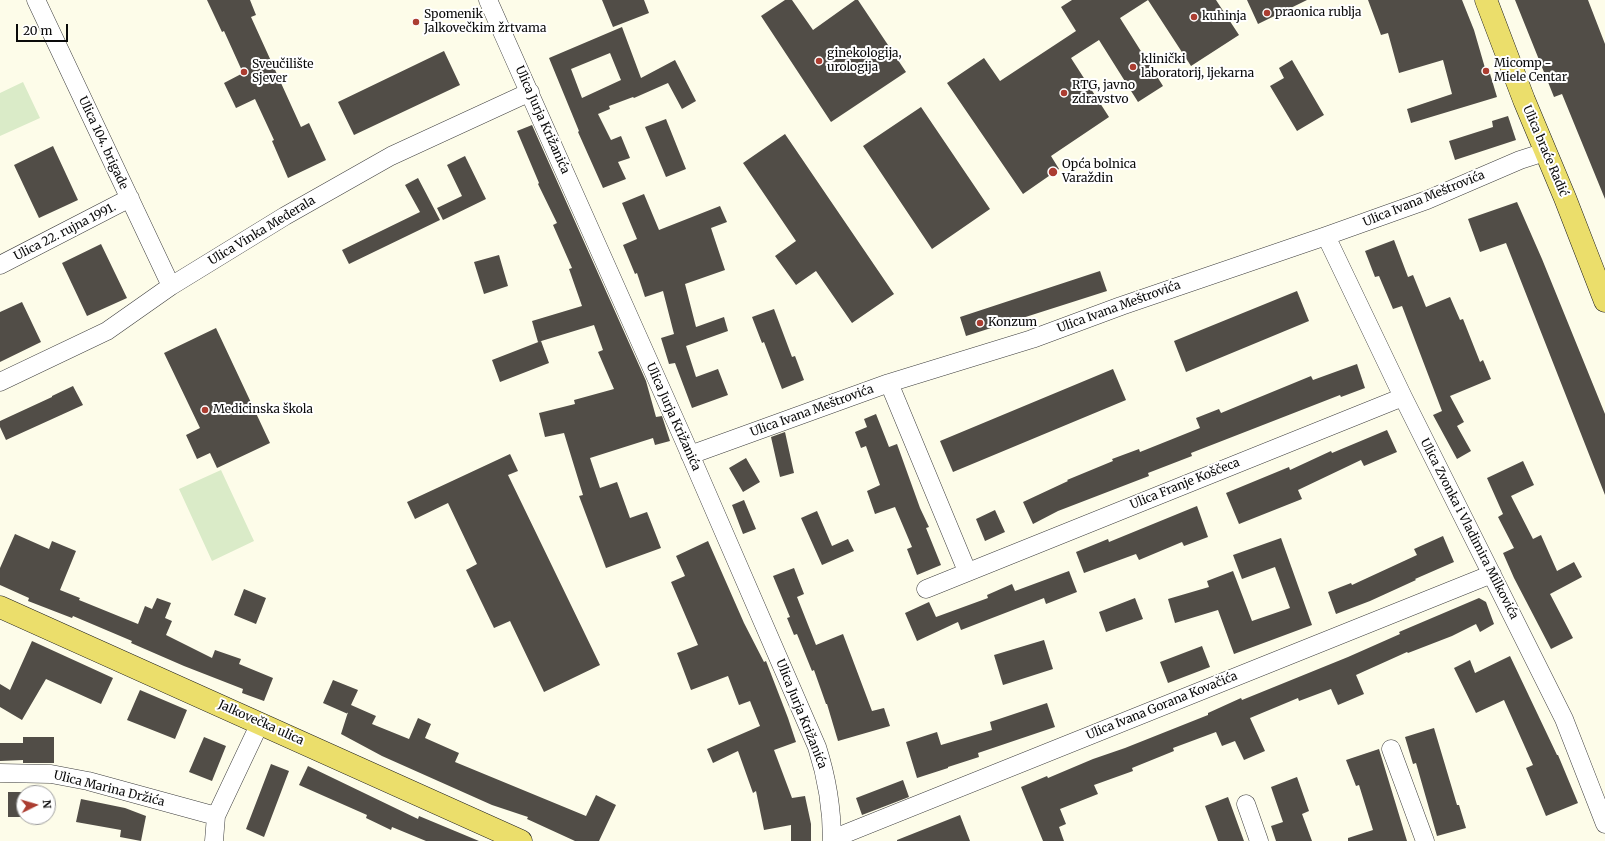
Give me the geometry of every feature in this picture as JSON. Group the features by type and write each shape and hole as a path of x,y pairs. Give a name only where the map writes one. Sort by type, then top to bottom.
{"main road":[{"name":"Ulica braće Radić","path":"1486,0 1605,301"},
{"name":"Jalkovečka ulica","path":"0,607 521,841"}],"street":[{"name":"Ulica 104. brigade","path":"36,0 171,286"},
{"name":"Ulica Jurja Križanića","path":"488,0 690,455 817,747 829,795 832,840"},
{"name":"Ulica Vinka Međerala","path":"0,382 107,331 171,286 285,216 391,156 530,92"},
{"name":"Ulica Ivana Meštrovića","path":"690,455 888,383 1032,339 1121,306 1326,236 1427,200 1520,160 1545,152"},
{"name":"Ulica 22. rujna 1991.","path":"0,265 130,198"},
{"name":"Ulica Zvonka i Vladimira Milkovića","path":"1326,236 1403,397 1564,719 1605,824"},
{"path":"888,383 967,571"},
{"name":"Ulica Franje Koščeca","path":"926,589 967,571 1403,397"},
{"name":"Ulica Ivana Gorana Kovačića","path":"832,840 1492,574"},
{"path":"214,841 216,816 260,723"},
{"path":"1392,749 1424,841"},
{"name":"Ulica Marina Držića","path":"0,773 51,774 88,781 216,816"},
{"path":"1246,804 1259,841"}],"green space":[{"path":"23,82 40,118 0,136 0,93"},
{"path":"221,470 254,541 212,561 179,489"}],"building":[{"path":"207,0 250,0 256,15 251,17 301,127 309,123 326,160 288,178 272,141 274,140 255,99 236,108 224,83 243,73 224,31 222,32"},
{"path":"602,0 644,0 649,13 613,27"},
{"name":"ginekologija, urologija","path":"785,0 792,0 813,30 855,0 858,0 906,72 831,122 761,16"},
{"path":"1072,0 1148,0 1120,18 1163,86 1138,102 1099,40 1071,58 1109,117 1051,156 1059,169 1023,194 947,83 984,58 1000,81 1076,31 1061,7"},
{"name":"kuhinja","path":"1148,0 1216,0 1239,35 1191,66"},
{"name":"praonica rublja","path":"1247,0 1307,0 1258,24"},
{"path":"1368,0 1462,0 1474,30 1485,68 1488,67 1497,97 1411,123 1407,109 1452,94 1443,60 1399,73 1388,33 1381,35"},
{"path":"1515,0 1588,0 1605,44 1605,199 1562,94 1554,97"},
{"path":"622,27 641,78 675,60 696,101 682,109 668,83 634,98 633,97 609,106 610,109 598,114 611,140 621,136 630,158 618,162 626,179 603,188 578,132 579,131 549,58","holes":["610,53 621,80 582,98 571,69"]},
{"path":"444,51 460,85 354,135 338,102"},
{"path":"1292,60 1324,115 1297,131 1270,86 1284,78 1279,68"},
{"path":"921,107 990,209 932,249 863,146"},
{"path":"1508,116 1516,140 1455,160 1449,141 1493,127 1492,121"},
{"path":"666,119 686,169 666,177 645,127"},
{"path":"532,125 646,381 656,417 662,416 670,441 655,445 653,438 590,458 600,488 617,482 630,518 647,512 661,548 606,568 579,496 583,495 564,433 545,437 539,413 575,404 574,400 614,389 598,352 603,350 594,325 538,342 532,321 582,306 569,269 572,268 553,225 557,223 538,184 539,183 517,131"},
{"path":"785,134 894,294 852,323 816,271 796,285 775,256 796,241 743,163"},
{"path":"53,146 78,200 39,218 14,165"},
{"path":"465,156 486,199 443,220 437,208 462,196 447,165"},
{"path":"418,178 440,220 349,264 342,250 420,212 405,185"},
{"path":"644,194 659,230 720,206 727,222 711,228 725,270 685,284 696,327 724,317 728,331 686,346 696,377 718,369 728,395 692,408 675,363 669,364 661,338 674,334 663,291 645,297 637,273 635,274 623,245 637,239 622,203"},
{"path":"1517,202 1542,259 1605,414 1605,495 1506,243 1480,252 1468,219"},
{"path":"1394,240 1408,277 1413,275 1426,307 1450,297 1460,320 1463,319 1480,362 1483,360 1491,379 1450,396 1464,422 1457,426 1471,451 1457,459 1433,415 1442,411 1402,306 1393,309 1379,276 1375,277 1365,251"},
{"path":"101,244 127,298 87,316 62,263"},
{"path":"499,255 508,286 484,294 474,262"},
{"path":"1100,271 1107,291 966,336 960,317"},
{"path":"1297,291 1309,321 1186,372 1174,341"},
{"path":"22,302 41,342 0,362 0,312"},
{"path":"774,309 792,357 795,356 804,380 782,389 764,342 762,343 752,317"},
{"path":"216,328 270,443 217,468 210,453 197,459 186,435 200,428 164,353"},
{"path":"541,341 549,363 500,382 492,360"},
{"path":"1357,364 1365,388 1341,397 1340,395 1191,453 1192,456 1148,473 1149,476 1058,511 1033,524 1023,502 1068,481 1067,480 1113,461 1112,459 1139,449 1140,452 1200,428 1196,418 1219,409 1221,413 1311,376 1313,380"},
{"path":"1113,369 1126,400 953,472 940,441"},
{"path":"73,386 83,405 6,440 0,427 0,421"},
{"path":"876,414 889,447 897,444 920,508 929,527 926,528 941,565 917,575 907,549 912,547 895,507 875,514 867,491 880,485 866,446 861,448 855,432 867,427 864,419"},
{"path":"1387,430 1397,452 1364,466 1361,460 1298,490 1302,499 1239,524 1226,493 1289,467 1290,470 1331,451 1332,453"},
{"path":"785,432 794,473 780,477 771,437"},
{"path":"510,454 518,471 508,475 600,665 544,692 510,621 494,628 466,570 477,564 448,503 415,519 407,502"},
{"path":"746,458 760,482 743,492 729,468"},
{"path":"1523,461 1534,485 1511,496 1533,539 1541,535 1557,571 1574,562 1582,577 1550,594 1573,638 1551,649 1514,578 1503,553 1514,548 1498,517 1503,514 1487,478"},
{"path":"744,500 756,529 743,534 732,505"},
{"path":"1197,506 1208,537 1184,546 1182,542 1139,560 1136,554 1084,573 1076,552 1108,539 1109,542"},
{"path":"995,510 1005,532 985,541 976,519"},
{"path":"817,511 832,546 848,539 854,551 822,565 801,518"},
{"path":"15,534 49,549 52,541 76,551 60,590 80,598 79,600 138,624 145,606 152,609 157,598 171,603 165,618 172,621 166,635 212,658 215,650 241,659 239,664 273,678 264,701 242,693 243,689 184,666 131,643 132,641 73,616 72,618 28,601 29,598 0,585 0,568"},
{"path":"1443,536 1454,562 1370,601 1336,614 1328,592 1351,583 1352,585 1417,555 1414,549"},
{"path":"1281,538 1312,625 1234,654 1218,610 1175,623 1168,599 1209,587 1207,581 1233,571 1252,621 1290,608 1275,567 1242,579 1233,555"},
{"path":"708,541 744,623 764,662 766,661 788,718 796,742 774,750 792,798 805,796 811,824 811,841 791,841 791,825 764,830 756,791 753,793 738,751 713,763 707,749 760,726 750,701 739,705 728,676 691,690 677,653 698,645 671,582 685,576 676,556"},
{"path":"794,568 804,594 797,597 816,645 843,634 872,711 884,708 890,726 838,741 827,704 814,670 812,671 797,634 794,635 787,618 790,617 773,576"},
{"path":"1069,571 1077,592 1046,604 1044,598 961,630 958,622 917,641 905,613 929,602 936,617 988,598 987,595 1012,584 1015,591"},
{"path":"244,589 266,598 256,624 234,615"},
{"path":"1135,598 1143,619 1106,632 1099,612"},
{"path":"1479,598 1486,602 1494,624 1480,632 1476,624 1452,636 1408,653 1407,652 1356,675 1364,694 1338,705 1331,689 1299,701 1298,698 1250,718 1265,751 1244,760 1235,741 1222,746 1216,732 1173,748 1174,751 1132,768 1133,771 1094,785 1098,794 1060,809 1066,824 1059,827 1064,841 1043,841 1021,787 1047,776 1048,778 1208,715 1208,713 1241,698 1242,700 1348,657 1400,634 1399,632"},
{"path":"1044,640 1053,669 1003,685 994,655"},
{"path":"32,641 113,678 101,704 46,679 22,720 0,707 0,684 10,690"},
{"path":"1202,646 1210,667 1168,683 1160,662"},
{"path":"1510,656 1558,755 1578,803 1546,816 1526,768 1533,765 1504,700 1476,713 1454,668 1470,660 1475,673"},
{"path":"333,680 358,690 351,705 376,716 372,724 409,739 418,718 431,724 425,738 459,753 455,762 586,816 596,795 616,805 599,841 575,841 527,819 528,817 492,805 382,756 341,734 347,714 323,703"},
{"path":"140,690 187,710 175,739 127,720"},
{"path":"1047,703 1055,727 978,753 979,757 917,778 906,742 937,732 941,745 992,730 990,722"},
{"path":"1434,728 1457,805 1459,805 1466,828 1437,836 1416,763 1413,764 1405,737"},
{"path":"23,737 54,737 54,763 23,763 23,760 0,761 0,743 23,743"},
{"path":"204,737 226,746 212,781 189,772"},
{"path":"1379,749 1407,841 1348,841 1348,838 1373,830 1359,785 1356,786 1346,760"},
{"path":"271,764 289,771 264,837 246,829"},
{"path":"308,766 418,819 419,816 479,841 426,841 392,827 391,830 366,818 367,815 299,785"},
{"path":"1297,777 1309,811 1302,814 1312,841 1276,841 1271,826 1283,822 1271,787"},
{"path":"903,780 909,797 862,815 856,798"},
{"path":"8,792 16,792 16,817 8,817"},
{"path":"1228,797 1244,841 1218,841 1205,806"},
{"path":"81,799 125,808 146,816 141,841 120,837 121,830 76,822"},
{"path":"960,815 970,841 897,841 897,840"}],"place":[{"name":"praonica rublja","path":"1267,13"},
{"name":"kuhinja","path":"1194,17"},
{"name":"Spomenik Jalkovečkim žrtvama","path":"416,22"},
{"name":"ginekologija, urologija","path":"819,61"},
{"name":"klinički laboratorij, ljekarna","path":"1133,67"},
{"name":"Micomp - Miele Centar","path":"1486,71"},
{"name":"Sveučilište Sjever","path":"244,72"},
{"name":"RTG, javno zdravstvo","path":"1064,93"},
{"name":"Opća bolnica Varaždin","path":"1053,172"},
{"name":"Konzum","path":"980,323"},
{"name":"Medicinska škola","path":"205,410"}]}
